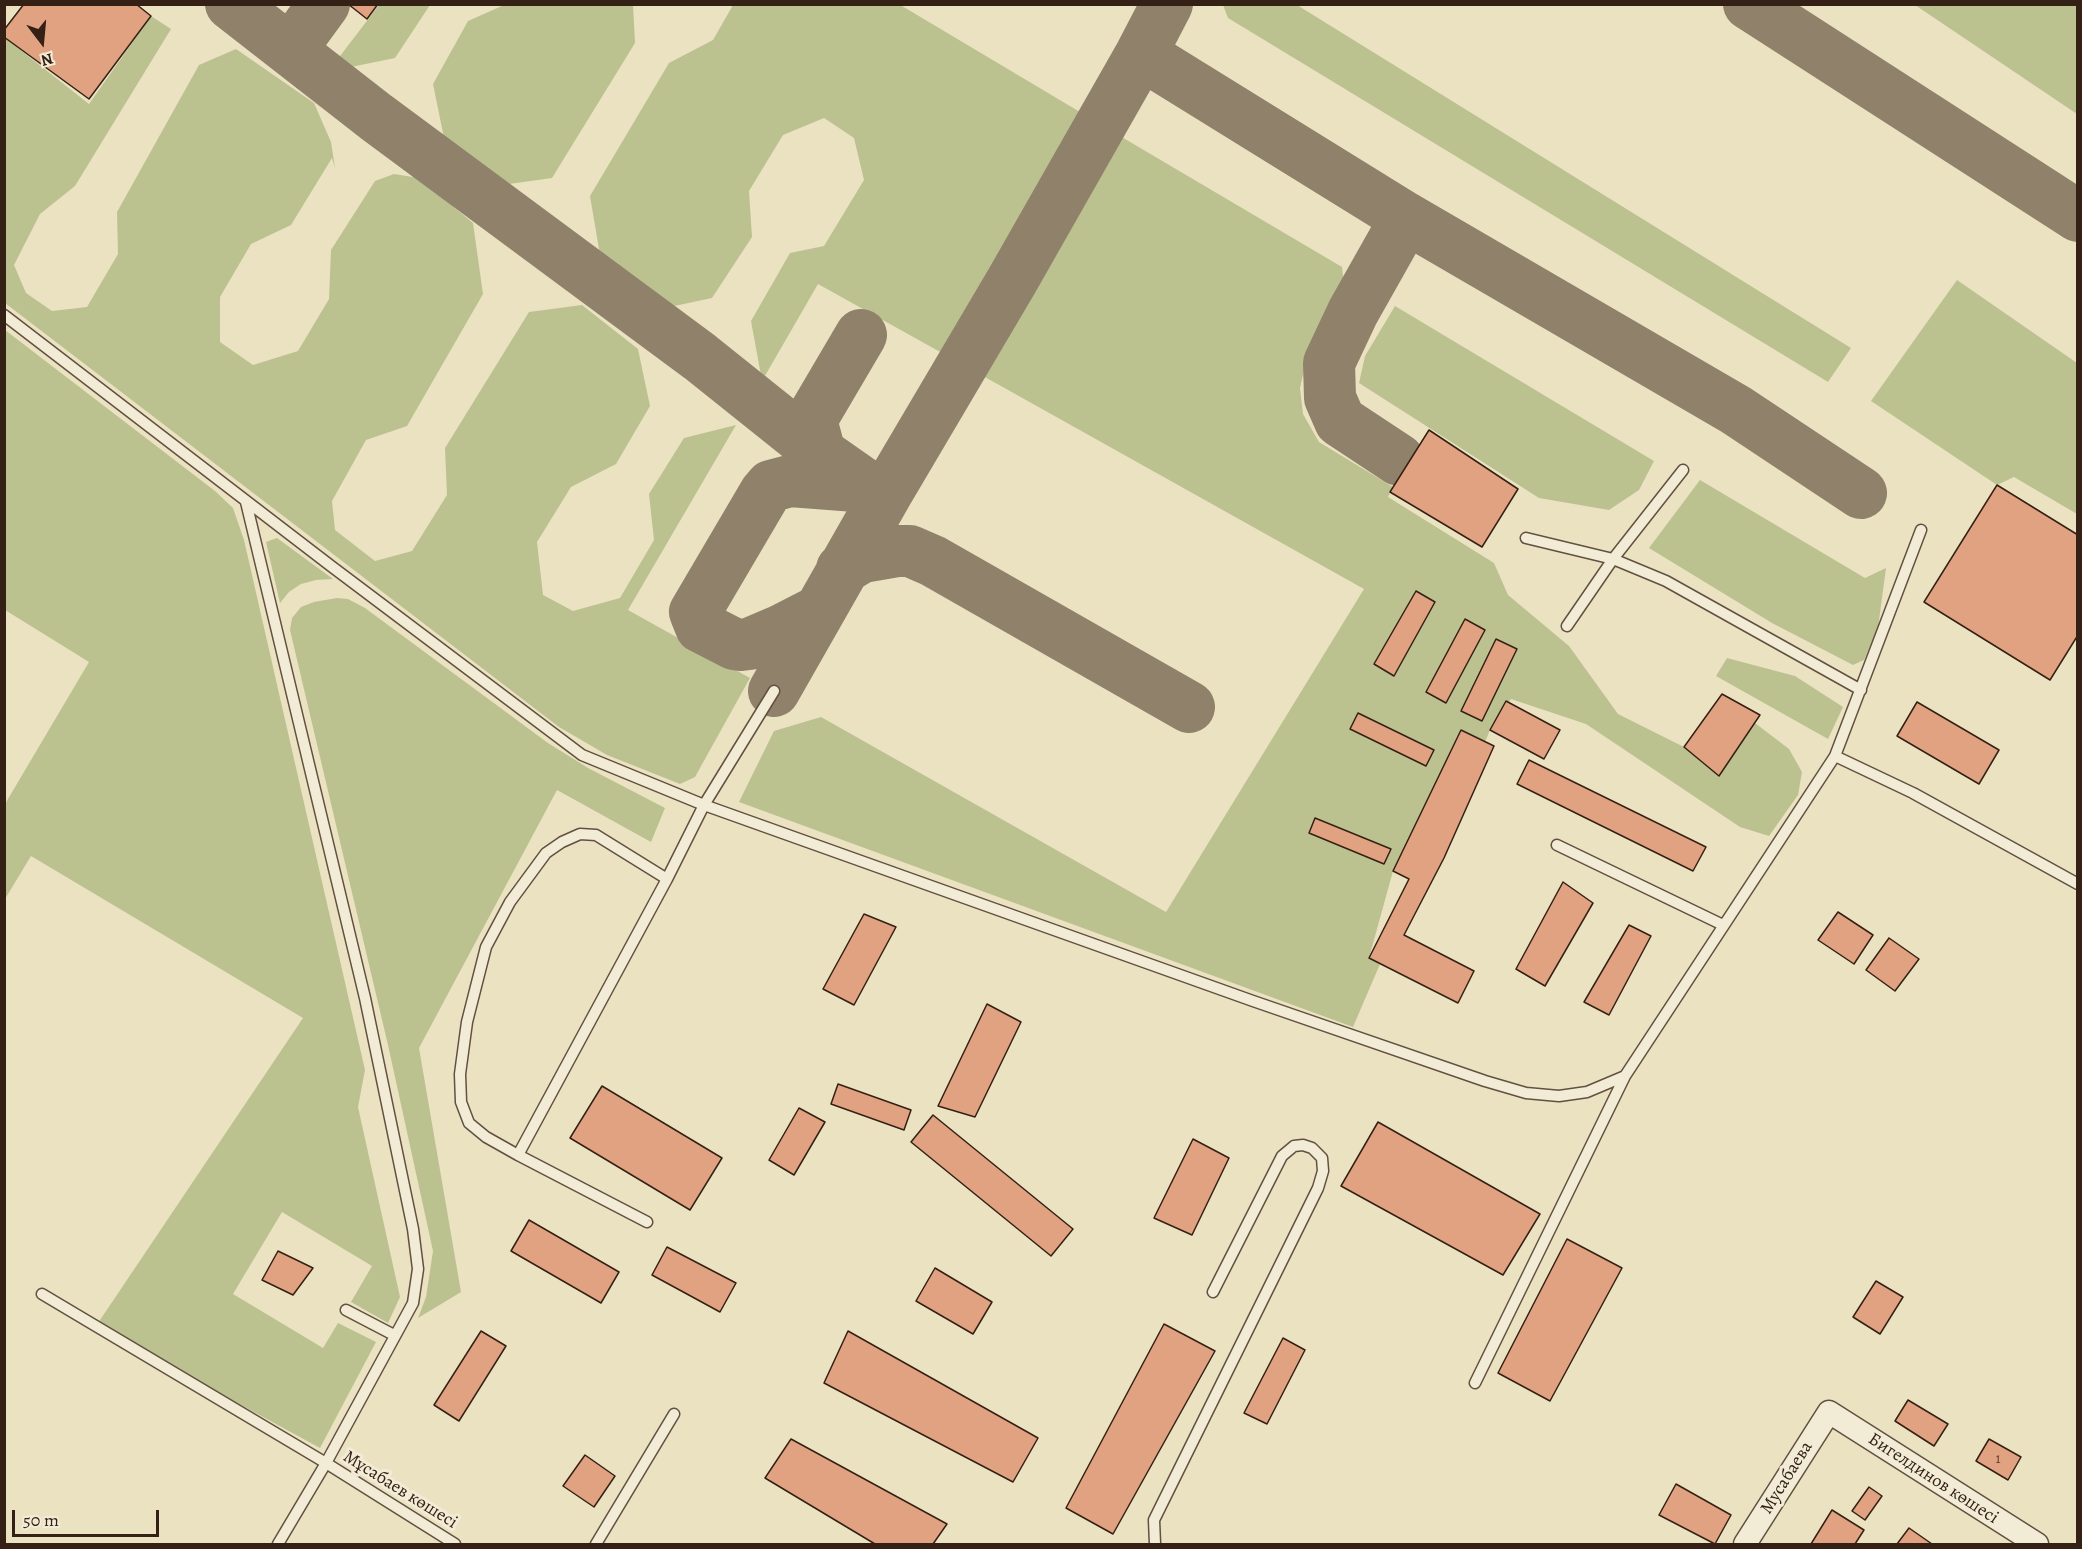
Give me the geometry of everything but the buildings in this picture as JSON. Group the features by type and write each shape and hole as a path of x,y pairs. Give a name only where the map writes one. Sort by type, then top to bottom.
{"street":[{"name":"Мусабаева","path":"1745,1545 1829,1412"},
{"name":"Бигелдинов көшесі","path":"1829,1412 2037,1545"}],"lane":[{"path":"4,315 246,502 582,755 704,805 1485,1081 1526,1093 1559,1096 1587,1092 1625,1076"},
{"path":"1567,626 1613,559 1683,470"},
{"path":"246,502 365,998 413,1229 418,1269 413,1303 326,1463 278,1545"},
{"path":"1474,1383 1625,1076 1835,756 1921,531"},
{"path":"1526,538 1613,559 1666,581 1861,690"},
{"path":"518,1155 667,879 704,805 774,691"},
{"path":"1835,756 1913,793 2078,884"},
{"path":"647,1222 486,1137 469,1123 461,1102 460,1074 467,1022 486,947 510,902 546,854 562,842 580,834 596,835 667,879"},
{"path":"1557,845 1723,925"},
{"path":"1155,1545 1154,1520 1318,1188 1323,1171 1322,1158 1312,1148 1303,1145 1294,1146 1282,1156 1213,1292"},
{"name":"Мұсабаев көшесі","path":"42,1294 326,1463 455,1545"},
{"path":"346,1310 394,1335"},
{"path":"596,1545 674,1414"}],"green space":[{"path":"379,5 430,5 395,58 351,67 337,60"},
{"path":"504,5 633,5 635,43 552,178 502,185 445,143 433,84 468,21"},
{"path":"733,5 902,5 1080,112 942,353 818,284 762,381 751,321 790,253 824,246 864,180 854,138 824,118 783,135 749,191 752,237 712,298 665,308 601,261 590,196 669,63 713,40"},
{"path":"1223,5 1297,5 1851,348 1828,382 1228,18"},
{"path":"1915,5 2077,5 2077,114"},
{"path":"151,16 171,29 75,186 40,214 14,265 26,293 52,311 87,307 118,254 117,212 199,65 236,49 314,103 331,142 335,168 332,158 291,225 251,244 220,297 220,342 253,365 298,351 329,299 331,250 375,181 394,174 419,178 473,223 483,294 407,426 366,440 332,501 335,530 375,561 412,551 447,495 445,448 529,312 582,305 638,349 650,406 616,464 571,487 537,542 543,595 573,611 620,598 654,540 649,494 684,438 736,425 628,610 750,678 695,777 680,784 607,755 559,727 5,303 4,37 89,104"},
{"path":"1120,136 1342,267 1344,285 1308,353 1300,388 1303,414 1319,442 1393,487 1388,497 1494,563 1508,595 1569,646 1618,714 1684,747 1719,776 1755,723 1789,749 1802,772 1798,795 1769,836 1740,827 1586,724 1511,699 1490,730 1485,742 1461,730 1393,871 1369,958 1380,964 1353,1027 739,802 774,731 821,717 1166,912 1364,589 983,376"},
{"path":"1957,280 2077,363 2077,514 2014,477 1997,485 1871,401"},
{"path":"1395,306 1654,461 1639,490 1609,510 1539,498 1359,383 1365,356"},
{"path":"5,330 215,491 233,508 244,540 365,1070 358,1107 400,1297 388,1323 351,1302 372,1266 282,1212 233,1294 323,1348 338,1323 376,1342 320,1448 96,1326 303,1018 31,856 5,899 5,804 89,662 5,610"},
{"path":"1700,480 1865,578 1886,568 1878,628 1864,660 1853,665 1772,623 1649,548"},
{"path":"277,538 333,579 301,584 289,592 280,603 266,542"},
{"path":"337,598 348,599 365,608 548,743 588,768 665,808 651,842 557,790 419,1048 461,1292 418,1318 426,1297 433,1251 388,1045 290,630 292,618 301,607"},
{"path":"1727,658 1795,676 1843,707 1828,739 1716,676"}],"taxiway":[{"path":"231,4 376,117 700,357 820,453 870,488 889,489 774,691"},
{"path":"299,57 296,48 297,41 324,4"},
{"path":"889,489 1013,279 1167,4"},
{"path":"1749,4 2078,216"},
{"path":"1141,54 1406,218 1736,410 1861,493"},
{"path":"1399,460 1340,421 1330,398 1329,363 1353,312 1406,218"},
{"path":"820,453 811,420 861,335"},
{"path":"819,611 782,630 749,644 741,645 734,644 701,627 695,612 771,486 790,481 869,487"},
{"path":"842,569 862,557 910,551 933,561 1189,707"}]}
